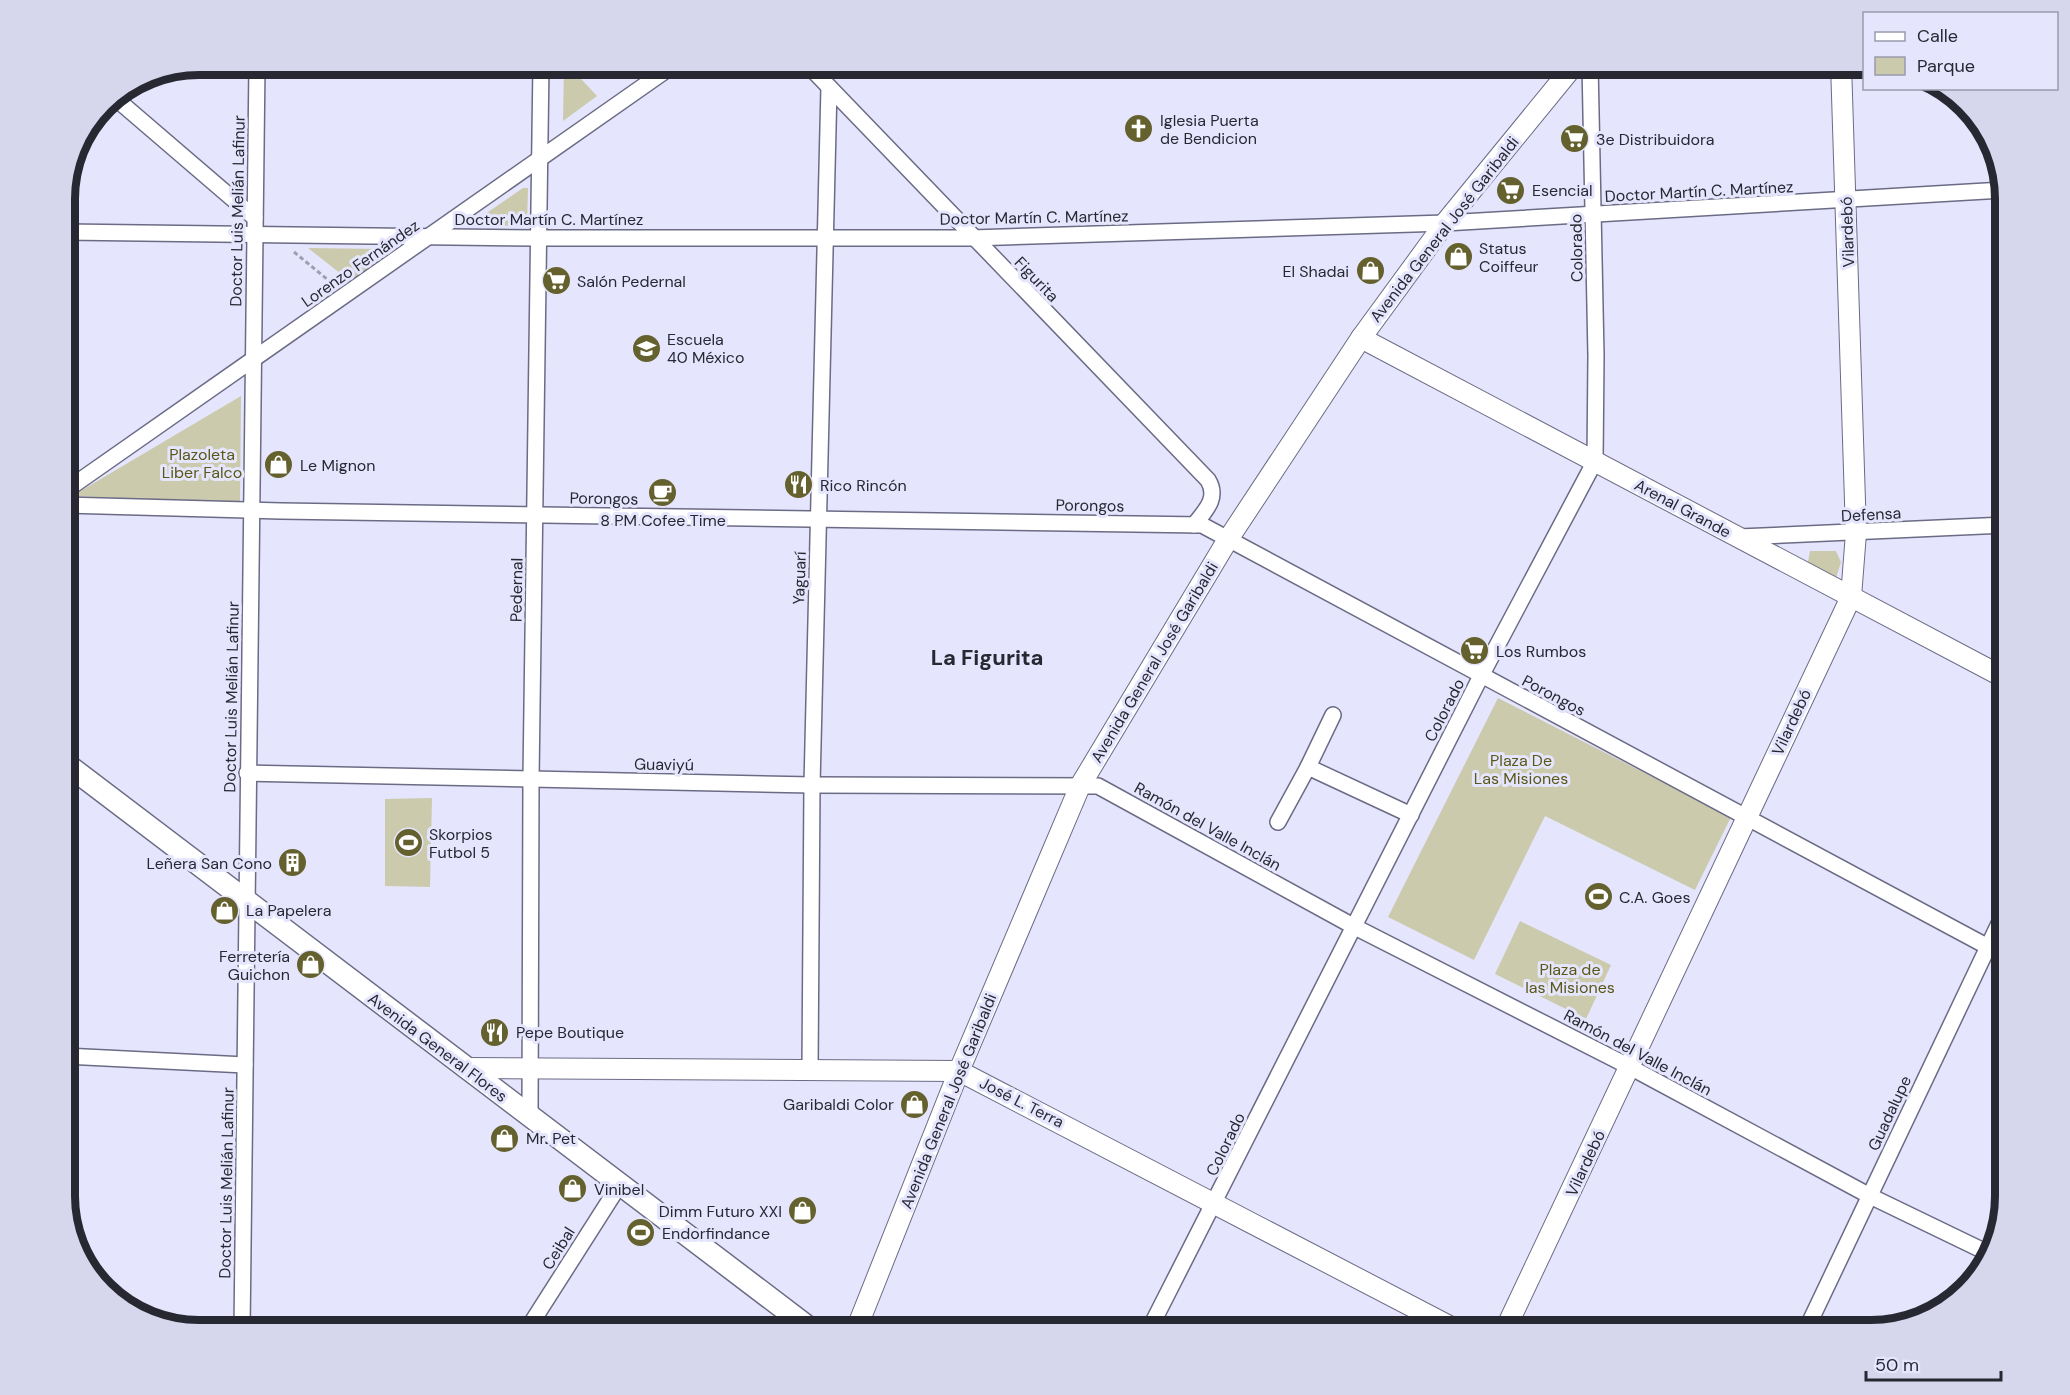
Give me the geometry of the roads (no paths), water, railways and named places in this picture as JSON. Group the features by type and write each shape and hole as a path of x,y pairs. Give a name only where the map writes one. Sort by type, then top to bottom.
{"main road":[{"name":"Avenida General Flores","path":"75,774 799,1320"}],"street":[{"name":"Doctor Luis Melián Lafinur","path":"242,1320 256,75"},
{"name":"Pedernal","path":"530,1117 531,779 541,75"},
{"name":"Lorenzo Fernández","path":"75,484 659,75"},
{"name":"Figurita","path":"818,75 972,238 1208,480 1213,488 1213,496 1194,525"},
{"name":"Avenida General José Garibaldi","path":"860,1320 959,1071 1080,786 1227,541 1361,338 1445,223 1566,75"},
{"name":"Colorado","path":"1154,1320 1216,1203 1353,926 1481,676 1595,461 1596,356 1590,75"},
{"name":"Vilardebó","path":"1510,1320 1851,597 1856,533 1841,75"},
{"name":"Yaguarí","path":"810,1070 812,785 829,87"},
{"path":"121,103 255,225"},
{"name":"Doctor Martín C. Martínez","path":"75,232 255,225 271,233 537,238 972,238 1445,223 1995,191"},
{"name":"Arenal Grande","path":"1361,338 1995,672"},
{"name":"Porongos","path":"75,505 1194,525 1214,530 1227,541 1995,950"},
{"name":"Defensa","path":"1739,537 1995,526"},
{"path":"1278,822 1333,715"},
{"path":"1308,767 1411,815"},
{"name":"Guaviyú","path":"248,773 812,785 1080,786"},
{"name":"Ramón del Valle Inclán","path":"1080,786 1098,786 1353,926 1630,1067 1870,1196 1982,1250"},
{"name":"Guadalupe","path":"1811,1320 1995,932"},
{"path":"75,1056 245,1065"},
{"name":"José L. Terra","path":"466,1068 959,1071 1438,1320"},
{"name":"Ceibal","path":"533,1320 620,1185"}],"place":[{"name":"Iglesia Puerta de Bendicion","path":"1139,129"},
{"name":"3e Distribuidora","path":"1575,139"},
{"name":"Esencial","path":"1511,190"},
{"name":"Status Coiffeur","path":"1458,257"},
{"name":"El Shadai","path":"1370,271"},
{"name":"Salón Pedernal","path":"556,281"},
{"name":"Escuela 40 México","path":"646,348"},
{"name":"Le Mignon","path":"279,465"},
{"name":"Rico Rincón","path":"799,485"},
{"name":"8 PM Cofee Time","path":"663,492"},
{"name":"Los Rumbos","path":"1475,651"},
{"name":"Skorpios Futbol 5","path":"408,843"},
{"name":"Leñera San Cono","path":"293,863"},
{"name":"C.A. Goes","path":"1598,897"},
{"name":"La Papelera","path":"225,910"},
{"name":"Ferretería Guichon","path":"311,965"},
{"name":"Pepe Boutique","path":"495,1032"},
{"name":"Garibaldi Color","path":"915,1104"},
{"name":"Mr. Pet","path":"505,1138"},
{"name":"Vinibel","path":"573,1189"},
{"name":"Dimm Futuro XXI","path":"803,1211"},
{"name":"Endorfindance","path":"641,1233"}],"district":[{"name":"La Figurita","path":"987,657"}],"park label":[{"name":"Plazoleta Liber Falco","path":"202,463"},
{"name":"Plaza De Las Misiones","path":"1521,769"},
{"name":"Plaza de las Misiones","path":"1570,978"}]}
